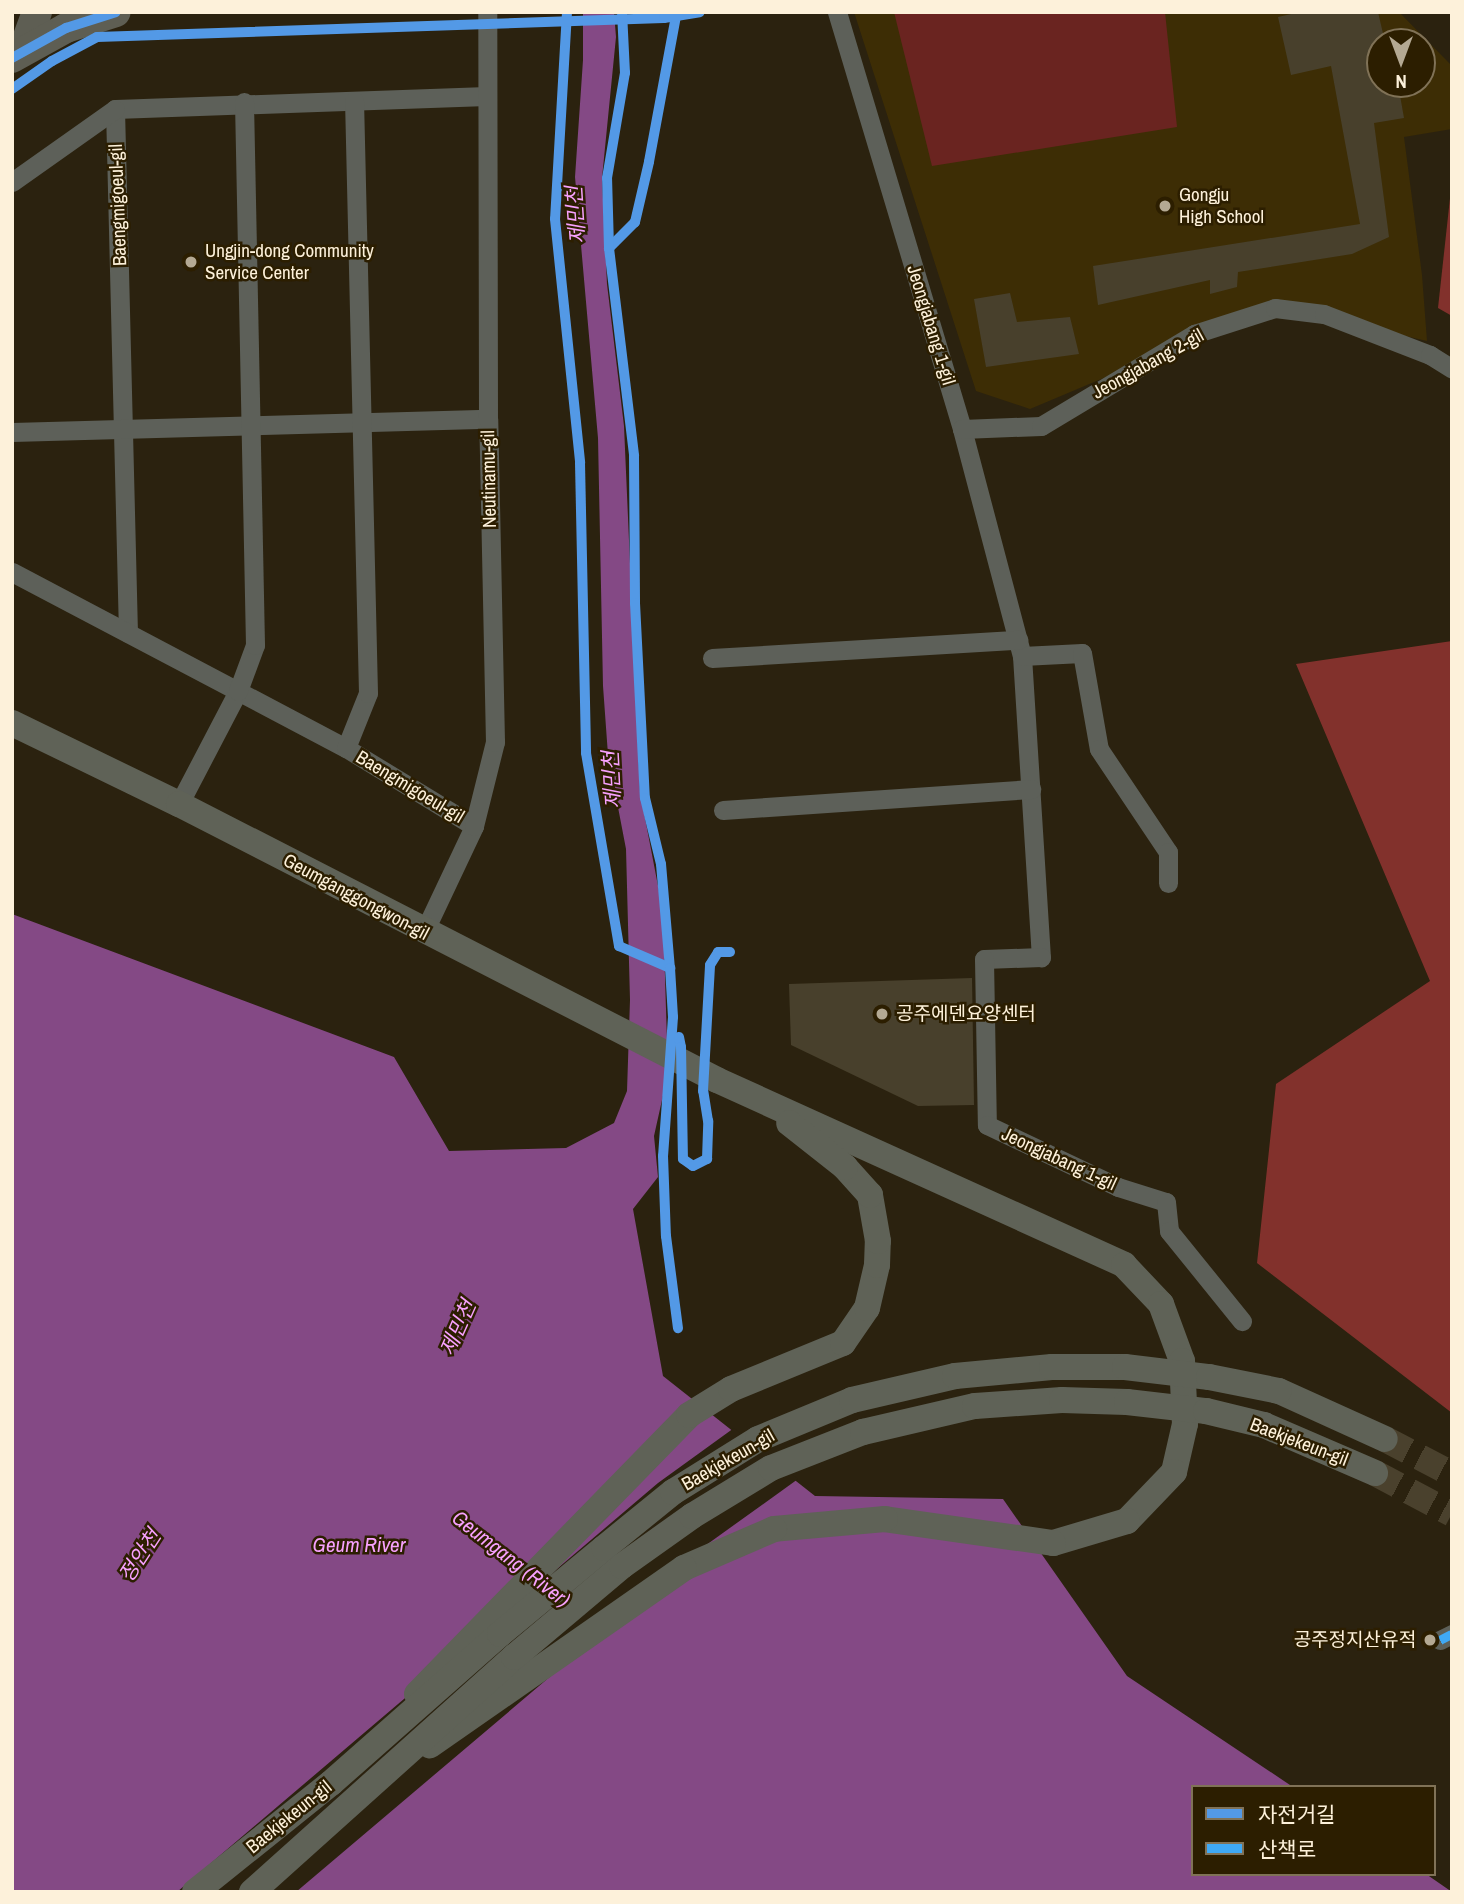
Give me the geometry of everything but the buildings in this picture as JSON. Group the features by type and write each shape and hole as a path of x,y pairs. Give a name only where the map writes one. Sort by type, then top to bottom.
{"main road":[{"path":"12,58 25,45 37,12"},
{"path":"12,58 66,27 117,12"},
{"name":"Geumganggongwon-gil","path":"12,723 179,804 424,932 717,1080 752,1095"},
{"path":"331,1783 689,1415 731,1389 843,1343 867,1308 877,1265 878,1241 870,1195 845,1167 752,1095"},
{"path":"340,1816 436,1741 684,1568 774,1530 885,1519 1053,1543 1127,1521 1174,1472 1185,1424 1182,1361 1161,1304 1124,1265 752,1095"},
{"name":"Baekjekeun-gil","path":"195,1892 331,1783 500,1634 673,1492 758,1439 852,1401 955,1377 1052,1367 1125,1367 1209,1377 1279,1391 1385,1439"},
{"name":"Baekjekeun-gil","path":"252,1892 340,1816 514,1657 622,1566 692,1516 771,1468 863,1432 975,1406 1062,1401 1127,1402 1206,1411 1264,1425 1375,1472"}],"street":[{"name":"Neutinamu-gil","path":"424,932 474,826 495,742 488,419 486,12"},
{"name":"Jeongjabang 1-gil","path":"837,12 962,429 1020,648 1041,957 984,959 987,1125 1118,1187 1166,1202 1169,1231 1242,1321"},
{"path":"115,109 244,102 487,96"},
{"name":"Baengmigoeul-gil","path":"346,748 368,693 354,101"},
{"path":"179,804 238,691 255,645 244,102"},
{"name":"Baengmigoeul-gil","path":"12,182 115,109"},
{"name":"Baengmigoeul-gil","path":"115,109 128,633"},
{"name":"Jeongjabang 2-gil","path":"962,429 1041,426 1194,334 1275,308 1324,314 1430,355 1452,369"},
{"path":"12,432 488,419"},
{"name":"Baengmigoeul-gil","path":"12,572 346,748 474,826"},
{"path":"712,658 1020,648 1083,653 1100,748 1168,852 1168,883"},
{"path":"723,810 1031,789"}],"shaded area":[{"name":"Gongju High School","path":"854,12 1399,12 1415,28 1366,28 1366,98 1436,98 1436,50 1452,66 1452,129 1404,137 1422,275 1427,341 1301,312 1246,318 1030,409 976,391"},
{"path":"894,12 1165,12 1177,127 932,166"},
{"path":"1452,189 1452,316 1438,308"},
{"path":"1452,641 1452,1413 1257,1263 1276,1084 1430,981 1296,664"}],"water":[{"name":"Geum River","path":"583,12 614,12 616,37 602,178 607,284 624,426 640,792 663,912 668,1073 654,1136 658,1177 633,1209 663,1376 815,1496 1003,1499 1127,1676 1290,1785 1191,1785 1191,1876 1429,1876 1452,1892 12,1892 12,914 394,1057 449,1151 566,1148 614,1123 627,1091 630,1000 626,849 608,755 603,686 598,438 575,177 583,60"}],"pier":[{"path":"734,1428 798,1479 702,1548 296,1892 177,1892 658,1483"}],"tunnel":[{"path":"1385,1439 1452,1474"},
{"path":"1375,1473 1452,1514"}],"marked path":[{"path":"1440,1640 1452,1634"}],"cycle path":[{"path":"12,58 66,28 116,12"},
{"path":"567,12 555,219 580,463 586,753 619,946 670,968"},
{"path":"609,248 607,178 625,73 622,12"},
{"path":"12,89 52,61 97,37 664,18 700,12"},
{"path":"676,16 635,222 609,248 634,456 635,603 645,798 661,864 670,968 673,1017 663,1156 666,1236 678,1328"},
{"path":"679,1037 683,1159 693,1166 707,1159 708,1121 703,1091 710,965 718,952 730,952"}],"place":[{"name":"Gongju High School","path":"1165,206"},
{"name":"Ungjin-dong Community Service Center","path":"191,262"},
{"name":"공주에덴요양센터","path":"882,1014"},
{"name":"공주정지산유적","path":"1430,1640"}],"water label":[{"name":"제민천","path":"576,215"},
{"name":"제민천","path":"612,780"},
{"name":"제민천","path":"458,1328"},
{"name":"정안천","path":"140,1556"},
{"name":"Geumgang (River)","path":"511,1559"}]}
